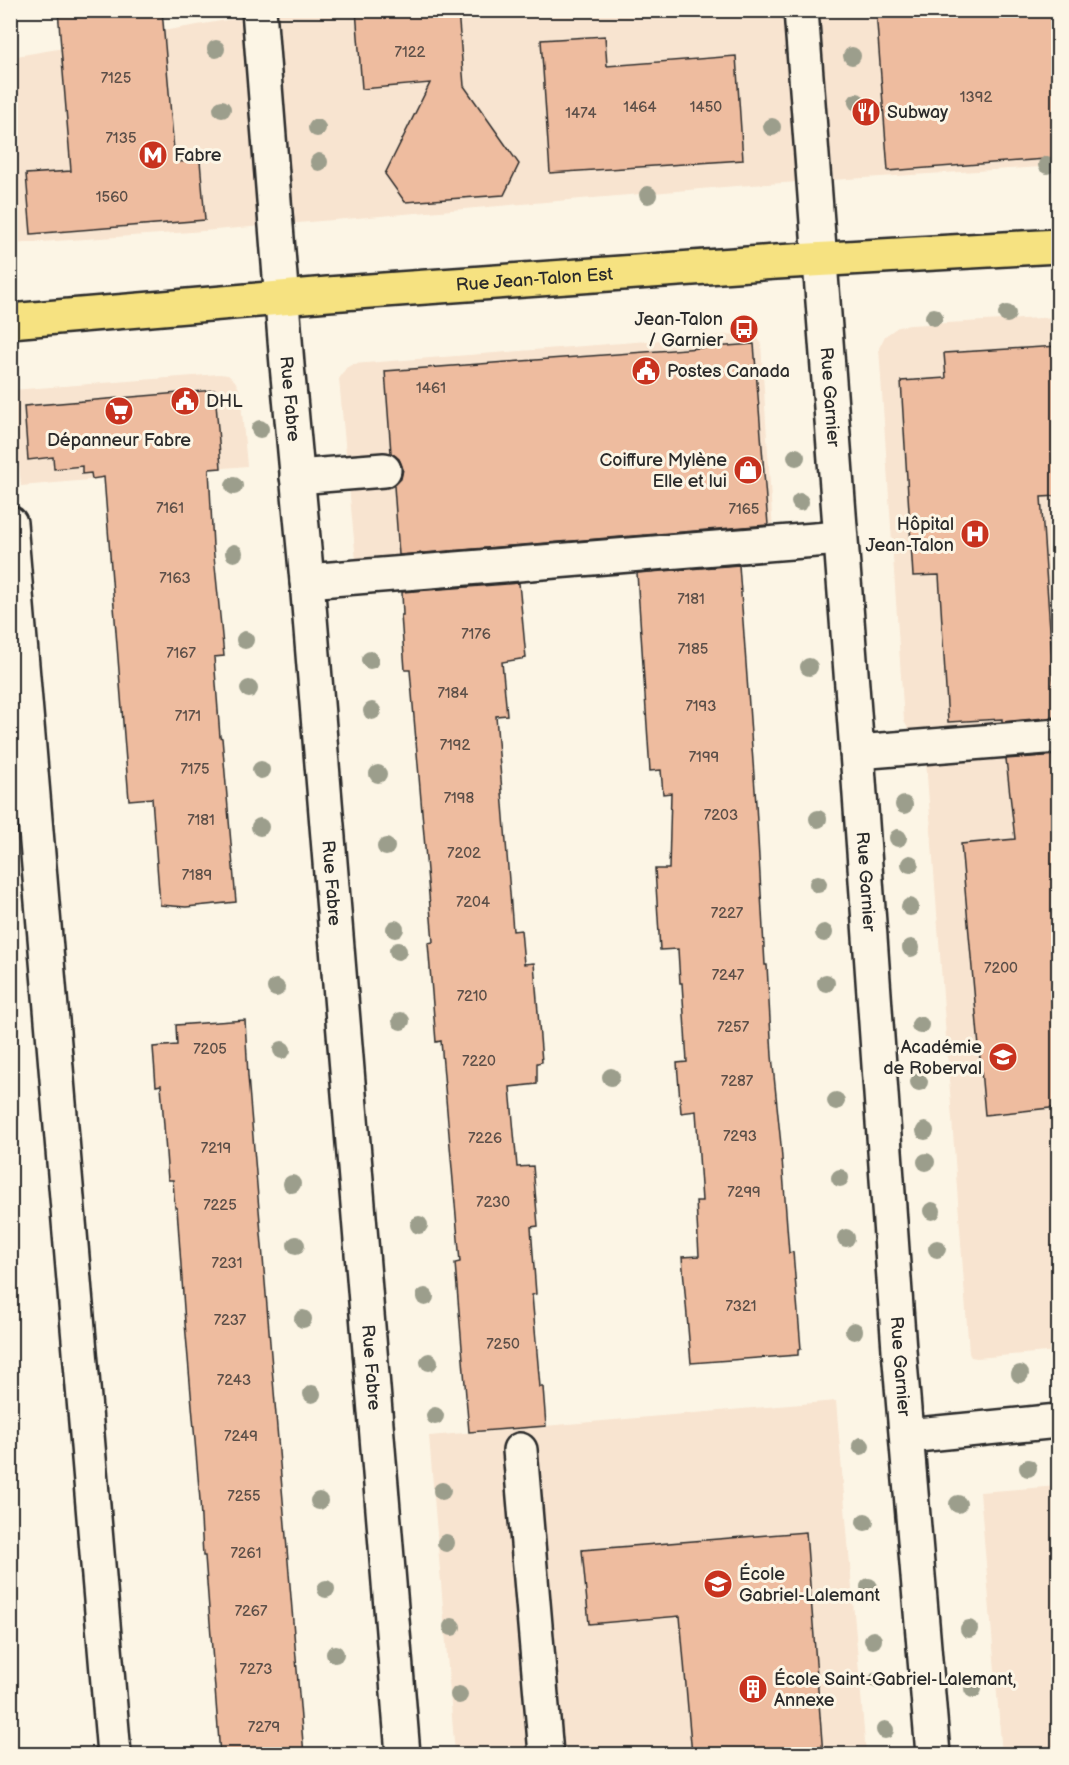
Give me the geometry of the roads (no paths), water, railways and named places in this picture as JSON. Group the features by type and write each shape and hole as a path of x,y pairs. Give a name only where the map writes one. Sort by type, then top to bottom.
{"main road":[{"name":"Rue Jean-Talon Est","path":"10,321 282,298 819,260 1059,246"}],"street":[{"name":"Rue Fabre","path":"260,10 403,1755"},
{"name":"Rue Garnier","path":"801,10 898,1338 933,1755"},
{"path":"297,477 384,470"},
{"path":"10,523 114,1755"},
{"path":"307,581 840,538"},
{"path":"857,752 1059,736"},
{"path":"907,1436 1059,1421"},
{"path":"520,1450 546,1755"}],"place":[{"name":"Subway","path":"866,112"},
{"name":"Fabre","path":"153,155"},
{"name":"Jean-Talon / Garnier","path":"744,329"},
{"name":"Postes Canada","path":"646,371"},
{"name":"DHL","path":"185,401"},
{"name":"Dépanneur Fabre","path":"119,411"},
{"name":"Coiffure Mylène Elle et lui","path":"748,470"},
{"name":"Hôpital Jean-Talon","path":"975,534"},
{"name":"Académie de Roberval","path":"1003,1057"},
{"name":"École Gabriel-Lalemant","path":"718,1584"},
{"name":"École Saint-Gabriel-Lalemant, Annexe","path":"753,1689"}]}
